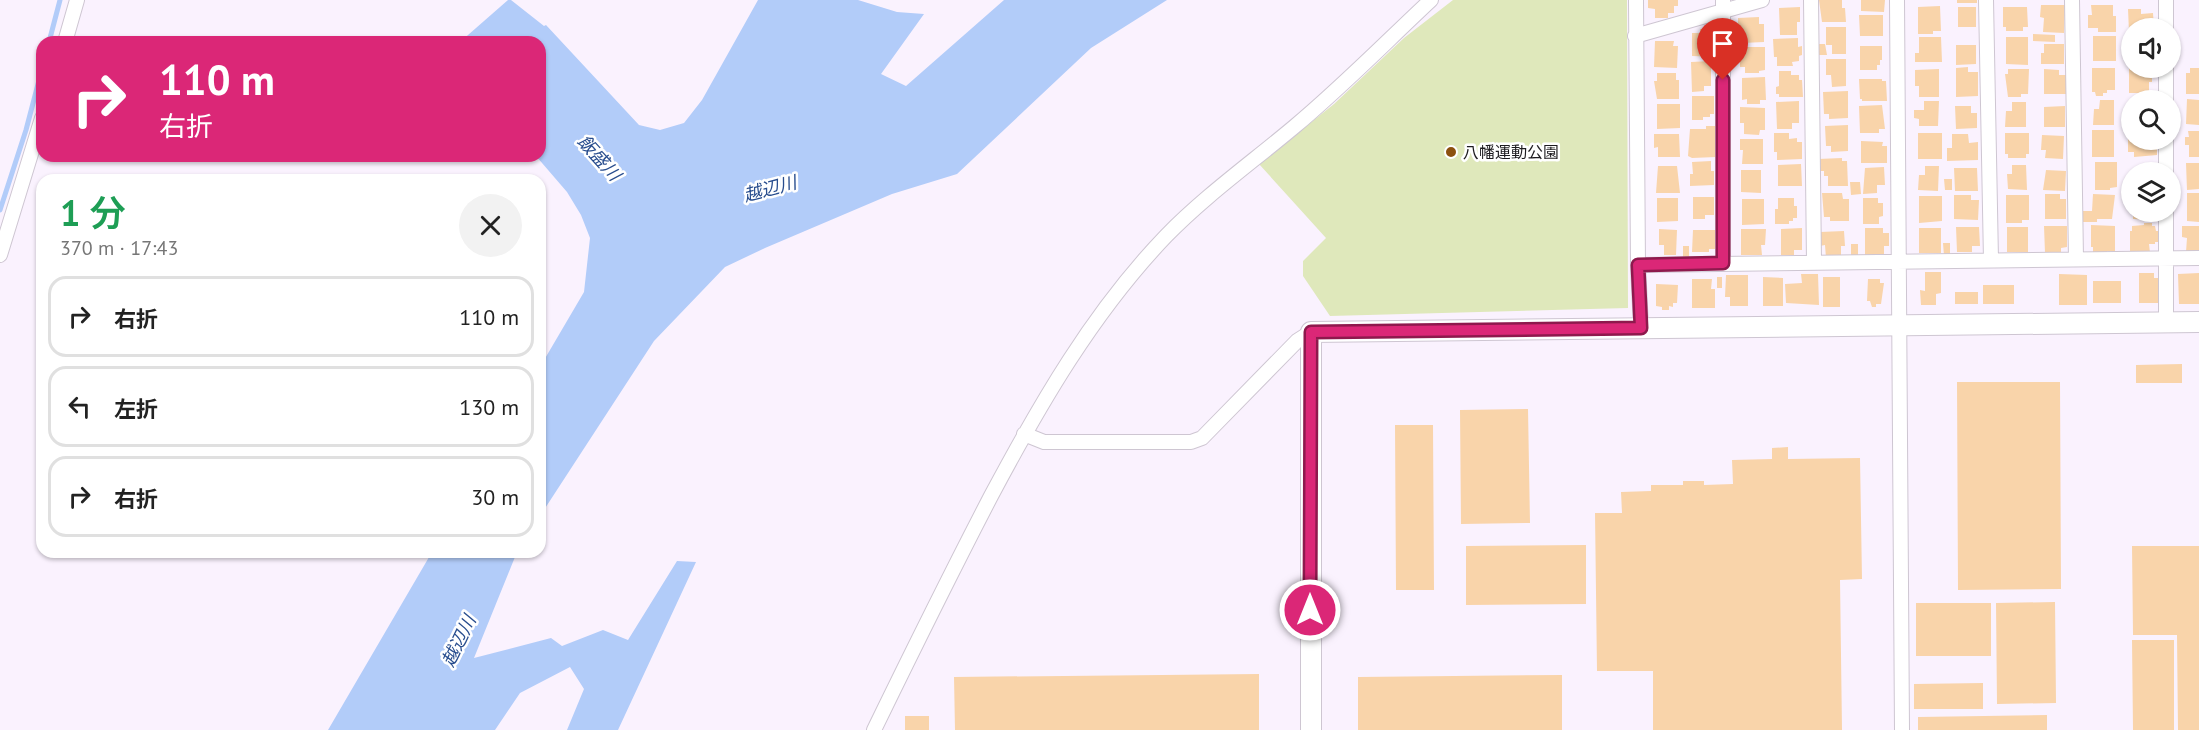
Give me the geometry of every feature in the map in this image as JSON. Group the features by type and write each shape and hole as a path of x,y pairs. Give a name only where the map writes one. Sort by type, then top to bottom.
{"street":[{"path":"67,36 77,0"},
{"path":"873,730 964,547 1024,434 1094,323 1165,237 1201,202 1295,126 1431,0"},
{"path":"1635,0 1638,265 1641,328"},
{"path":"1635,36 1723,5 1762,0"},
{"path":"1811,0 1814,262"},
{"path":"1897,0 1902,730"},
{"path":"1986,0 1991,260"},
{"path":"2072,0 2076,259"},
{"path":"2166,0 2166,18"},
{"path":"1723,5 1723,263"},
{"path":"0,255 36,138"},
{"path":"2166,222 2166,322"},
{"path":"1638,265 2199,258"},
{"path":"1024,434 1044,442 1191,442 1202,438 1297,341 1311,332 2199,322"},
{"path":"1311,332 1311,730"}],"green space":[{"name":"八幡運動公園","path":"1453,0 1627,0 1628,308 1330,316 1303,276 1303,261 1326,238 1259,164 1334,104 1404,38"}],"water":[{"path":"508,0 511,0 544,26 546,25 639,125 660,130 684,123 702,100 758,0 858,0 897,12 924,14 881,74 906,86 1004,0 1167,0 1091,48 957,174 892,194 725,267 654,341 546,507 546,357 584,292 590,238 581,215 567,192 541,162 546,162 546,36 467,36"},
{"name":"越辺川","path":"428,558 515,558 474,658 551,638 562,646 603,630 628,640 677,561 696,562 618,730 567,730 584,689 570,667 520,693 495,730 328,730"}],"building":[{"path":"1648,0 1678,0 1678,6 1674,6 1674,13 1668,13 1668,18 1655,18 1655,9 1648,8"},
{"path":"1819,0 1842,0 1846,22 1822,22"},
{"path":"1861,0 1885,0 1884,12 1861,11"},
{"path":"1957,0 1977,0 1977,3 1957,3"},
{"path":"2041,5 2065,5 2064,33 2043,32 2044,18 2040,17"},
{"path":"2091,5 2113,5 2116,32 2098,32 2098,28 2088,28 2088,15 2092,15"},
{"path":"1940,6 1941,31 1933,31 1933,34 1918,34 1918,7"},
{"path":"1800,7 1797,35 1780,35 1779,8"},
{"path":"1958,7 1976,7 1976,27 1958,27"},
{"path":"2003,7 2027,7 2028,27 2023,27 2023,31 2006,31 2006,27 2003,27"},
{"path":"2128,9 2141,9 2141,14 2153,13 2153,18 2128,18"},
{"path":"1859,15 1883,15 1883,36 1860,36"},
{"path":"1759,17 1759,24 1764,24 1764,42 1742,43 1742,36 1738,36 1738,18"},
{"path":"1826,27 1846,27 1846,54 1832,54 1832,45 1826,45"},
{"path":"1700,29 1713,29 1713,36 1716,36 1715,57 1692,56 1692,33 1700,33"},
{"path":"2033,34 2055,35 2055,42 2033,41"},
{"path":"2093,36 2116,36 2116,61 2093,61"},
{"path":"1919,37 1941,37 1942,62 1915,62 1915,53 1919,53"},
{"path":"2006,37 2028,37 2028,65 2006,64"},
{"path":"1798,38 1798,47 1802,46 1799,61 1792,62 1793,66 1777,66 1773,39"},
{"path":"1655,41 1674,41 1673,46 1678,46 1677,68 1654,67"},
{"path":"1814,44 1825,44 1827,55 1814,55"},
{"path":"2044,44 2064,44 2064,64 2041,64"},
{"path":"1956,45 1976,45 1976,64 1956,65"},
{"path":"1860,46 1882,46 1882,60 1880,60 1880,65 1877,65 1877,70 1860,70"},
{"path":"1740,47 1765,47 1765,70 1759,73 1745,73 1745,67 1740,67"},
{"path":"1826,59 1846,59 1846,86 1832,87 1831,75 1826,75"},
{"path":"1711,61 1711,86 1704,86 1704,91 1692,92 1691,62"},
{"path":"1968,67 1968,72 1978,72 1978,96 1956,97 1956,68"},
{"path":"2092,68 2115,68 2115,90 2107,90 2103,96 2096,96 2095,92 2092,92"},
{"path":"2190,68 2199,68 2199,94 2186,94 2186,73 2190,73"},
{"path":"1939,69 1939,97 1919,97 1919,86 1915,86 1915,70"},
{"path":"2008,69 2029,69 2028,94 2021,94 2021,97 2008,97 2005,74 2008,74"},
{"path":"2044,69 2059,70 2059,75 2066,75 2066,94 2044,94"},
{"path":"1779,71 1791,71 1791,75 1799,75 1799,80 1802,80 1803,97 1779,97 1779,94 1776,94 1776,87 1779,86"},
{"path":"1657,73 1676,73 1676,80 1679,80 1679,99 1657,99 1654,81 1657,81"},
{"path":"1765,77 1766,100 1760,100 1760,104 1747,104 1747,99 1742,100 1742,78"},
{"path":"2129,78 2152,78 2152,82 2149,82 2149,90 2129,90"},
{"path":"1859,79 1886,81 1887,101 1862,101"},
{"path":"1848,91 1848,118 1829,119 1829,114 1824,114 1823,92"},
{"path":"1692,96 1714,96 1714,114 1710,114 1710,117 1703,117 1703,120 1692,120"},
{"path":"2187,99 2199,100 2199,125 2186,124"},
{"path":"2100,100 2114,100 2114,125 2093,125 2094,109 2099,109"},
{"path":"1799,101 1799,123 1792,123 1792,129 1777,129 1776,102"},
{"path":"1924,101 1939,101 1938,126 1919,126 1919,119 1914,118 1914,110 1924,110"},
{"path":"2012,102 2026,102 2026,127 2005,127 2006,111 2012,111"},
{"path":"1657,104 1680,104 1680,128 1657,129"},
{"path":"1882,105 1885,129 1879,129 1879,133 1860,133 1859,106"},
{"path":"1955,106 1971,106 1971,113 1977,113 1977,128 1956,129"},
{"path":"2065,106 2065,127 2044,127 2044,107"},
{"path":"1740,107 1765,108 1765,130 1760,130 1759,135 1744,134 1744,123 1740,123"},
{"path":"1848,125 1848,151 1831,152 1831,146 1826,146 1825,126"},
{"path":"1706,126 1718,126 1718,133 1715,133 1716,157 1692,158 1688,156 1690,129 1706,129"},
{"path":"2092,130 2114,130 2114,157 2092,157"},
{"path":"2188,131 2199,131 2199,157 2189,157 2189,145 2185,145 2185,137 2189,137"},
{"path":"1774,133 1789,133 1789,139 1797,138 1797,142 1802,142 1802,159 1777,160 1777,152 1774,152"},
{"path":"1918,133 1942,133 1942,159 1918,159"},
{"path":"2005,133 2029,133 2029,154 2026,154 2026,158 2008,158 2008,154 2005,154"},
{"path":"1654,134 1679,134 1680,157 1658,157 1658,147 1654,148"},
{"path":"1952,134 1968,134 1969,143 1978,142 1978,160 1947,161 1947,148 1952,148"},
{"path":"2042,135 2064,136 2063,159 2045,158 2046,150 2041,150"},
{"path":"1740,139 1763,139 1763,164 1742,164 1743,150 1740,150"},
{"path":"1861,141 1883,142 1882,146 1887,146 1887,163 1861,163"},
{"path":"2128,150 2157,150 2157,155 2134,157 2134,152 2128,152"},
{"path":"1842,158 1842,161 1847,161 1848,186 1828,186 1828,176 1824,176 1824,171 1819,171 1818,159"},
{"path":"1711,161 1714,185 1690,186 1690,174 1693,174 1692,162"},
{"path":"2095,162 2117,162 2117,187 2110,188 2110,190 2095,190"},
{"path":"2186,163 2199,163 2199,189 2187,190"},
{"path":"1801,164 1802,186 1778,186 1778,165"},
{"path":"2012,165 2026,165 2027,190 2008,189 2007,174 2012,174"},
{"path":"1658,166 1677,166 1680,193 1656,193"},
{"path":"1925,166 1939,166 1938,191 1918,190 1919,175 1925,175"},
{"path":"1884,167 1885,185 1877,185 1877,193 1863,194 1865,168"},
{"path":"1954,168 1977,168 1978,191 1955,191"},
{"path":"1741,170 1761,170 1761,193 1741,192"},
{"path":"2046,170 2066,171 2065,191 2043,190"},
{"path":"1944,179 1952,179 1952,190 1945,190"},
{"path":"1850,182 1860,182 1861,194 1851,195"},
{"path":"1822,193 1842,193 1843,199 1849,199 1849,221 1830,221 1830,217 1824,217"},
{"path":"2187,193 2199,193 2199,222 2187,221"},
{"path":"2045,194 2060,194 2060,199 2066,199 2066,219 2045,219"},
{"path":"2093,194 2115,195 2112,219 2081,222 2081,211 2092,211"},
{"path":"1954,195 1971,195 1971,200 1979,200 1978,220 1954,219"},
{"path":"2006,195 2029,195 2029,220 2022,220 2022,223 2006,223"},
{"path":"1919,196 1942,196 1942,221 1919,223"},
{"path":"1693,197 1714,197 1714,215 1705,215 1705,219 1693,219"},
{"path":"1657,198 1678,198 1678,221 1657,222"},
{"path":"1778,198 1794,198 1797,218 1789,221 1789,224 1775,224"},
{"path":"1863,198 1878,198 1878,203 1883,203 1883,216 1879,217 1879,224 1863,224"},
{"path":"1742,199 1764,199 1764,224 1742,225"},
{"path":"2144,223 2152,223 2152,226 2155,226 2158,231 2158,242 2149,244 2150,253 2130,253 2132,226 2144,225"},
{"path":"2091,225 2115,226 2115,251 2107,251 2107,254 2093,253"},
{"path":"2044,226 2067,226 2067,247 2061,248 2061,252 2045,253"},
{"path":"2182,226 2199,226 2199,253 2186,252 2187,238 2182,237"},
{"path":"1956,227 1979,227 1980,246 1972,246 1972,252 1957,252"},
{"path":"2007,227 2028,227 2028,252 2007,252"},
{"path":"1802,228 1802,250 1794,250 1794,255 1781,255 1781,229"},
{"path":"1865,228 1883,228 1883,233 1889,233 1889,246 1884,246 1884,255 1865,255"},
{"path":"1919,228 1941,228 1941,253 1919,253"},
{"path":"1659,229 1677,230 1676,255 1664,255 1664,245 1659,245"},
{"path":"1741,229 1766,229 1765,245 1761,245 1762,255 1741,255"},
{"path":"1693,230 1715,230 1715,249 1709,249 1709,252 1692,252"},
{"path":"1844,231 1845,246 1841,246 1841,257 1826,258 1825,245 1820,246 1820,232"},
{"path":"1943,243 1950,243 1950,255 1944,256"},
{"path":"1851,244 1858,244 1858,257 1851,257"},
{"path":"1683,246 1689,246 1689,258 1683,258"},
{"path":"1925,272 1941,272 1941,293 1936,294 1936,305 1921,305 1920,290 1925,291"},
{"path":"2139,273 2154,273 2154,278 2159,278 2159,303 2139,303"},
{"path":"2199,273 2199,304 2179,304 2178,274"},
{"path":"1801,274 1818,274 1819,305 1786,303 1785,284 1802,283"},
{"path":"2059,274 2087,275 2087,305 2059,305"},
{"path":"1726,275 1748,275 1748,306 1730,306 1730,297 1725,297"},
{"path":"1717,277 1722,277 1722,288 1717,288"},
{"path":"1763,277 1783,278 1783,306 1763,306"},
{"path":"1823,277 1840,277 1840,307 1823,307"},
{"path":"1692,279 1712,279 1711,289 1715,289 1715,308 1692,308"},
{"path":"1868,279 1880,279 1880,283 1884,283 1881,304 1876,304 1876,307 1872,307 1870,301 1867,301"},
{"path":"2093,281 2121,281 2121,303 2093,303"},
{"path":"1656,284 1678,285 1677,303 1673,303 1673,307 1669,306 1669,310 1662,310 1662,307 1656,306"},
{"path":"1983,285 2014,285 2014,304 1983,304"},
{"path":"1955,292 1978,292 1978,304 1955,304"},
{"path":"2182,364 2182,383 2136,383 2136,365"},
{"path":"1957,382 2060,382 2061,589 1958,590"},
{"path":"1528,409 1530,523 1461,524 1460,410"},
{"path":"1395,425 1433,425 1434,590 1396,590"},
{"path":"1788,447 1788,459 1860,458 1862,579 1840,580 1842,730 1653,730 1653,671 1597,671 1595,513 1622,513 1621,492 1651,491 1651,485 1683,485 1683,481 1704,481 1704,485 1733,484 1732,460 1772,459 1772,448"},
{"path":"1586,545 1586,604 1466,605 1466,546"},
{"path":"2132,546 2199,546 2199,730 2178,730 2177,635 2133,635"},
{"path":"2055,602 2056,703 1997,704 1996,603"},
{"path":"1916,603 1991,603 1991,656 1916,656"},
{"path":"2132,640 2174,640 2174,730 2133,730"},
{"path":"1259,674 1259,730 955,730 954,677"},
{"path":"1562,675 1562,730 1358,730 1358,677"},
{"path":"1983,683 1983,709 1914,709 1914,684"},
{"path":"2047,715 2047,730 1918,730 1918,717"},
{"path":"905,716 929,716 929,730 905,730"}],"waterway":[{"path":"51,36 60,0"},
{"path":"0,210 36,92"}],"place":[{"name":"八幡運動公園","path":"1451,152"}],"route":[{"path":"1310,610 1311,332 1641,328 1638,265 1723,263 1723,80"}],"water label":[{"name":"飯盛川","path":"599,158"}]}
